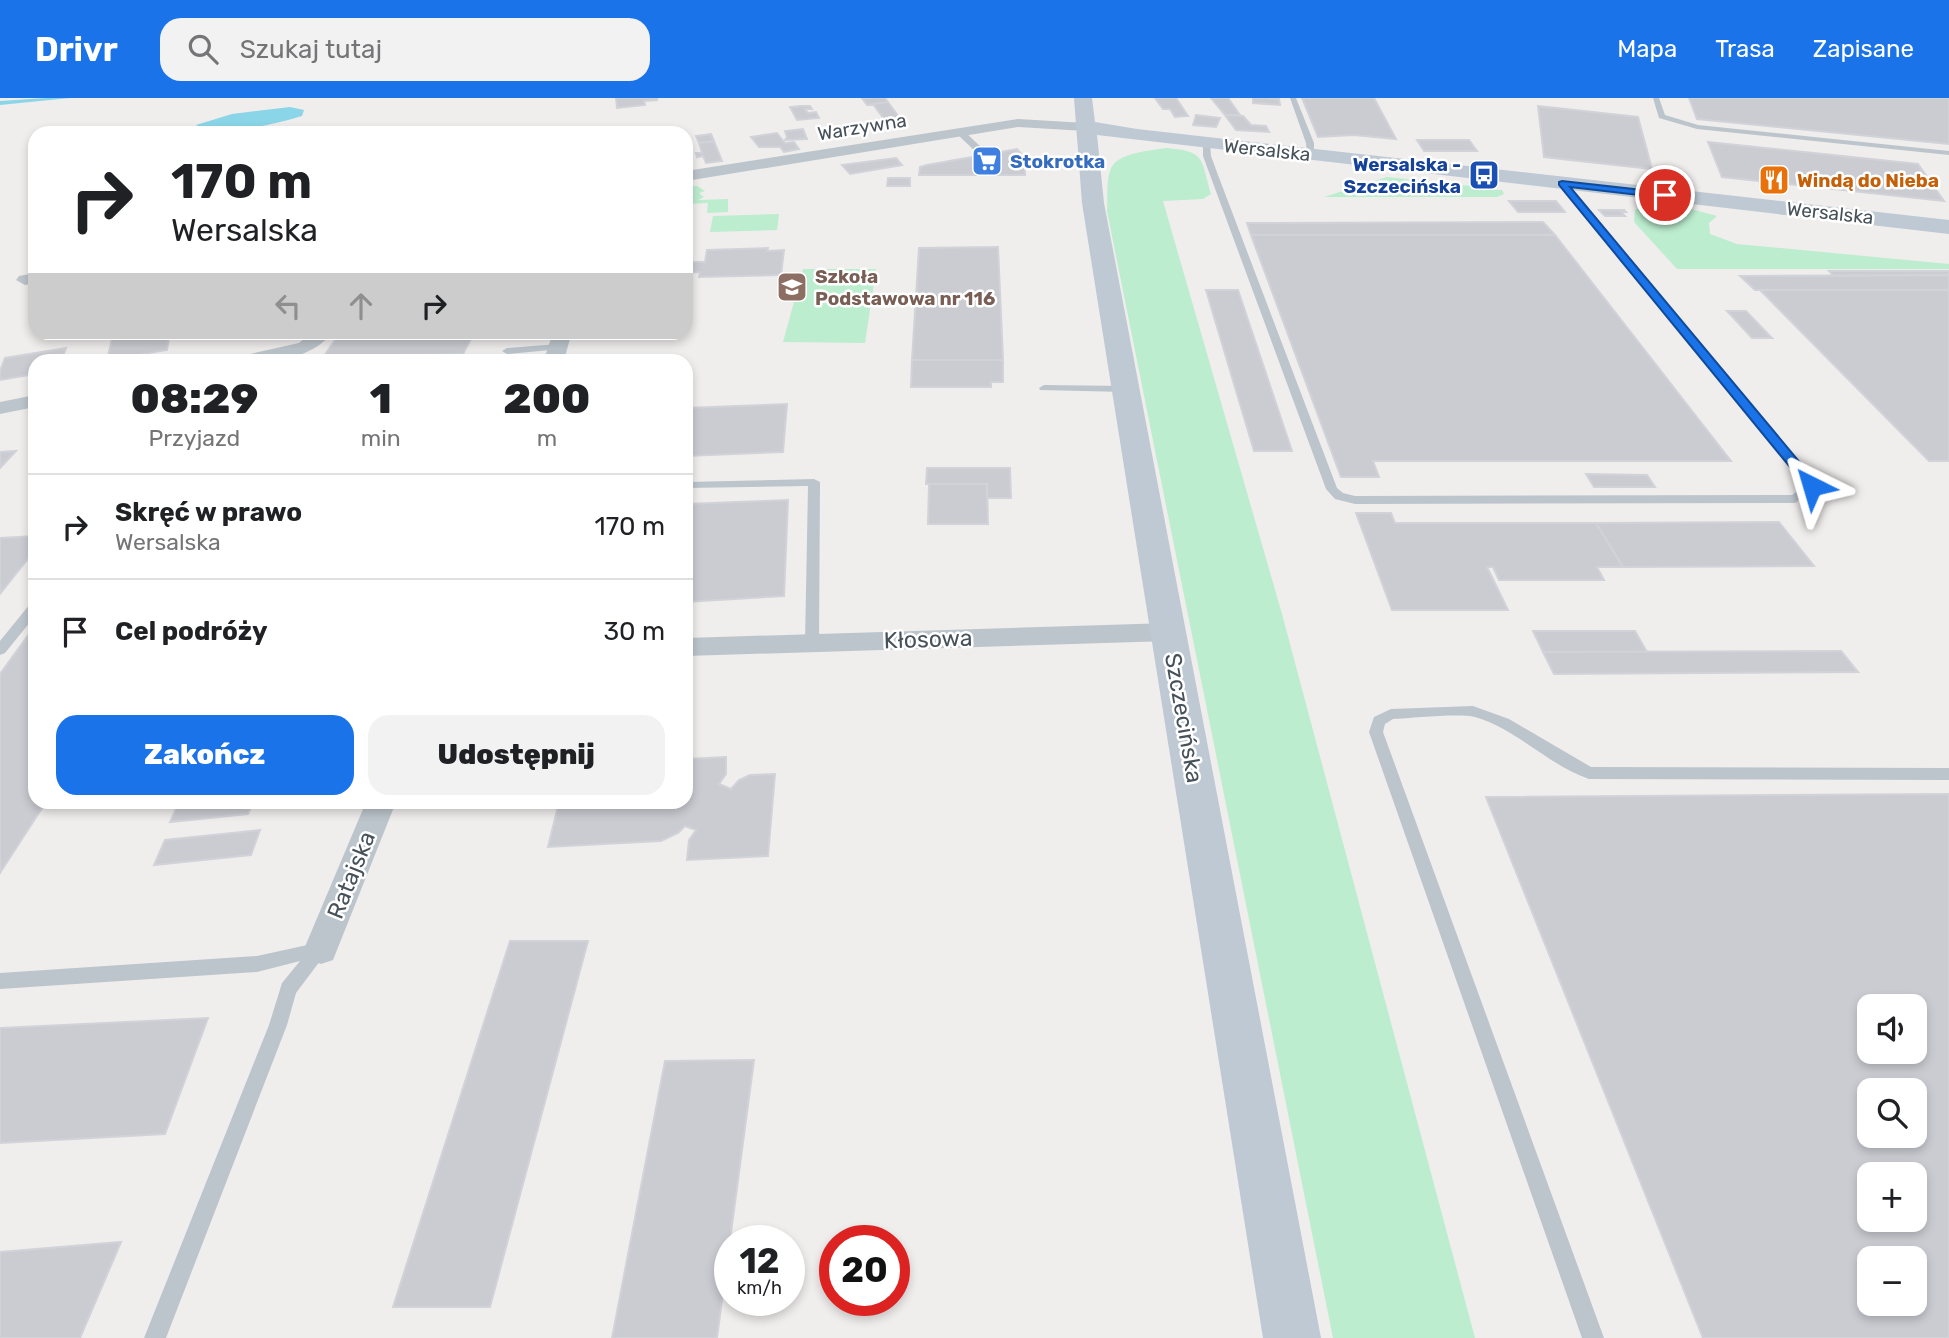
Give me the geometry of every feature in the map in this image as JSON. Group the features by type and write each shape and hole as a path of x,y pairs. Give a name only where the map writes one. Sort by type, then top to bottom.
{"main road":[{"name":"Szczecińska","path":"1083,98 1086,127 1107,160 1093,203 1292,1338"},
{"name":"Wersalska","path":"1086,127 1181,141 1949,227"},
{"path":"1107,160 1181,141"}],"street":[{"name":"Warzywna","path":"693,175 1026,122 1086,127"},
{"path":"276,354 305,348 314,340"},
{"path":"0,408 28,402"},
{"name":"Kłosowa","path":"693,647 1170,632"},
{"name":"Ratajska","path":"321,949 378,809"}],"lane":[{"path":"1293,98 1310,143 1311,155"},
{"path":"1656,98 1662,116 1697,127 1949,153"},
{"path":"960,132 979,150"},
{"path":"1216,144 1207,156 1332,489 1339,496 1355,500 1795,499 1804,494 1812,486 1562,184"},
{"path":"507,351 558,347"},
{"path":"1044,388 1126,388"},
{"path":"693,485 814,482 812,643"},
{"path":"0,650 28,616"},
{"path":"1593,1338 1376,732 1379,721 1391,713 1473,711 1504,723 1568,763 1589,772 1949,774"},
{"path":"0,981 257,964 321,949"},
{"path":"155,1338 278,1025 288,989 321,949"}],"green space":[{"path":"1166,148 1179,149 1200,159 1211,194 1203,199 1163,201 1282,614 1475,1338 1333,1338 1107,211 1108,181 1113,165 1126,156"},
{"path":"1387,177 1471,186 1471,189 1502,190 1504,194 1497,197 1324,197"},
{"path":"693,186 705,191 699,193 704,197 698,200 728,199 728,212 707,213 708,203 693,204"},
{"path":"1643,206 1691,209 1717,216 1709,223 1710,234 1737,244 1949,264 1949,269 1677,269 1634,222 1635,210"},
{"path":"779,214 777,230 710,232 713,216"},
{"path":"803,269 876,269 865,343 783,342"}],"water":[{"path":"290,107 304,110 302,116 263,126 196,125 232,114"}],"building":[{"path":"616,98 657,100 644,101 645,105 617,108"},
{"path":"862,98 885,98 888,102 867,105"},
{"path":"1155,98 1176,98 1188,116 1175,117 1170,109 1163,109"},
{"path":"1211,98 1228,98 1240,115 1225,115"},
{"path":"1253,98 1279,99 1280,105 1253,103"},
{"path":"1302,98 1374,98 1396,139 1354,135 1318,137"},
{"path":"1689,98 1949,98 1949,144 1697,119"},
{"path":"888,102 904,124 889,126 873,104"},
{"path":"810,106 812,109 805,109 808,113 816,112 819,118 797,120 790,107"},
{"path":"1538,106 1638,117 1652,169 1544,157"},
{"path":"1196,115 1220,118 1216,127 1193,125"},
{"path":"1225,115 1243,116 1251,125 1266,126 1269,132 1236,130"},
{"path":"803,129 807,139 785,140 785,131"},
{"path":"777,133 785,143 794,142 799,149 784,152 780,147 759,147 751,137"},
{"path":"711,134 714,141 699,143 696,136"},
{"path":"1417,140 1469,140 1477,151 1424,151"},
{"path":"714,141 722,161 706,163 703,156 697,157 696,153 702,153 699,143"},
{"path":"1708,142 1918,164 1944,201 1722,177"},
{"name":"Stokrotka","path":"1017,149 1024,157 1025,175 919,175 920,167 927,165"},
{"path":"896,158 902,165 850,174 842,165"},
{"path":"888,178 910,178 910,186 887,186"},
{"path":"1509,201 1556,201 1565,212 1518,212"},
{"path":"1599,210 1626,212 1621,212 1625,216 1605,216"},
{"path":"1543,222 1555,235 1251,235 1247,223"},
{"path":"1251,235 1555,235 1731,461 1373,461 1379,477 1341,477"},
{"path":"998,247 1003,360 912,360 919,248"},
{"path":"707,250 784,250 781,275 699,277 700,272 693,272 693,262 705,262"},
{"path":"1829,271 1949,271 1949,275 1834,276"},
{"path":"1949,275 1949,290 1755,290 1740,276"},
{"path":"1206,290 1238,290 1292,451 1254,451"},
{"path":"1760,290 1949,290 1949,461 1929,461"},
{"path":"1727,311 1746,311 1772,338 1752,338"},
{"path":"112,340 169,340 167,350 143,354 108,354"},
{"path":"335,340 470,340 463,354 325,354"},
{"path":"66,348 64,354 29,354"},
{"path":"28,354 28,375 0,380 5,358"},
{"path":"912,360 1003,360 1003,382 991,382 991,387 911,387"},
{"path":"787,404 783,452 693,456 693,408"},
{"path":"16,451 0,468 0,452"},
{"path":"927,468 1010,468 1011,498 987,498 987,484 926,484"},
{"path":"1586,474 1647,475 1655,487 1594,487"},
{"path":"929,484 987,484 988,524 928,524"},
{"path":"788,500 784,596 693,602 693,504"},
{"path":"1356,513 1391,513 1395,523 1596,523 1623,567 1597,567 1604,580 1499,580 1493,567 1487,567 1508,610 1392,610"},
{"path":"1779,522 1814,566 1623,567 1596,523"},
{"path":"28,536 28,559 0,594 0,538"},
{"path":"1533,631 1635,631 1647,652 1543,652"},
{"path":"28,635 28,809 41,809 0,873 0,674"},
{"path":"1841,651 1858,672 1554,674 1543,652"},
{"path":"726,757 726,774 719,784 731,789 739,780 750,775 775,774 768,856 687,860 689,840 696,830 685,826 678,833 661,841 548,847 557,809 693,809 693,759"},
{"path":"1949,794 1949,1338 1703,1338 1486,797"},
{"path":"176,809 250,809 248,814 170,822"},
{"path":"260,830 251,855 154,865 165,840"},
{"path":"510,941 588,941 490,1307 393,1307"},
{"path":"208,1018 165,1134 0,1143 0,1028"},
{"path":"754,1060 732,1225 714,1225 714,1316 720,1316 717,1338 612,1338 665,1061"},
{"path":"121,1242 80,1338 0,1338 0,1252"}],"waterway":[{"path":"0,103 67,98"}],"place":[{"name":"Stokrotka","path":"987,161"},
{"name":"Wersalska - Szczecińska","path":"1484,175"},
{"name":"Windą do Nieba","path":"1774,180"},
{"name":"Szkoła Podstawowa nr 116","path":"792,287"}],"route":[{"path":"1665,195 1562,184 1812,486"}]}
